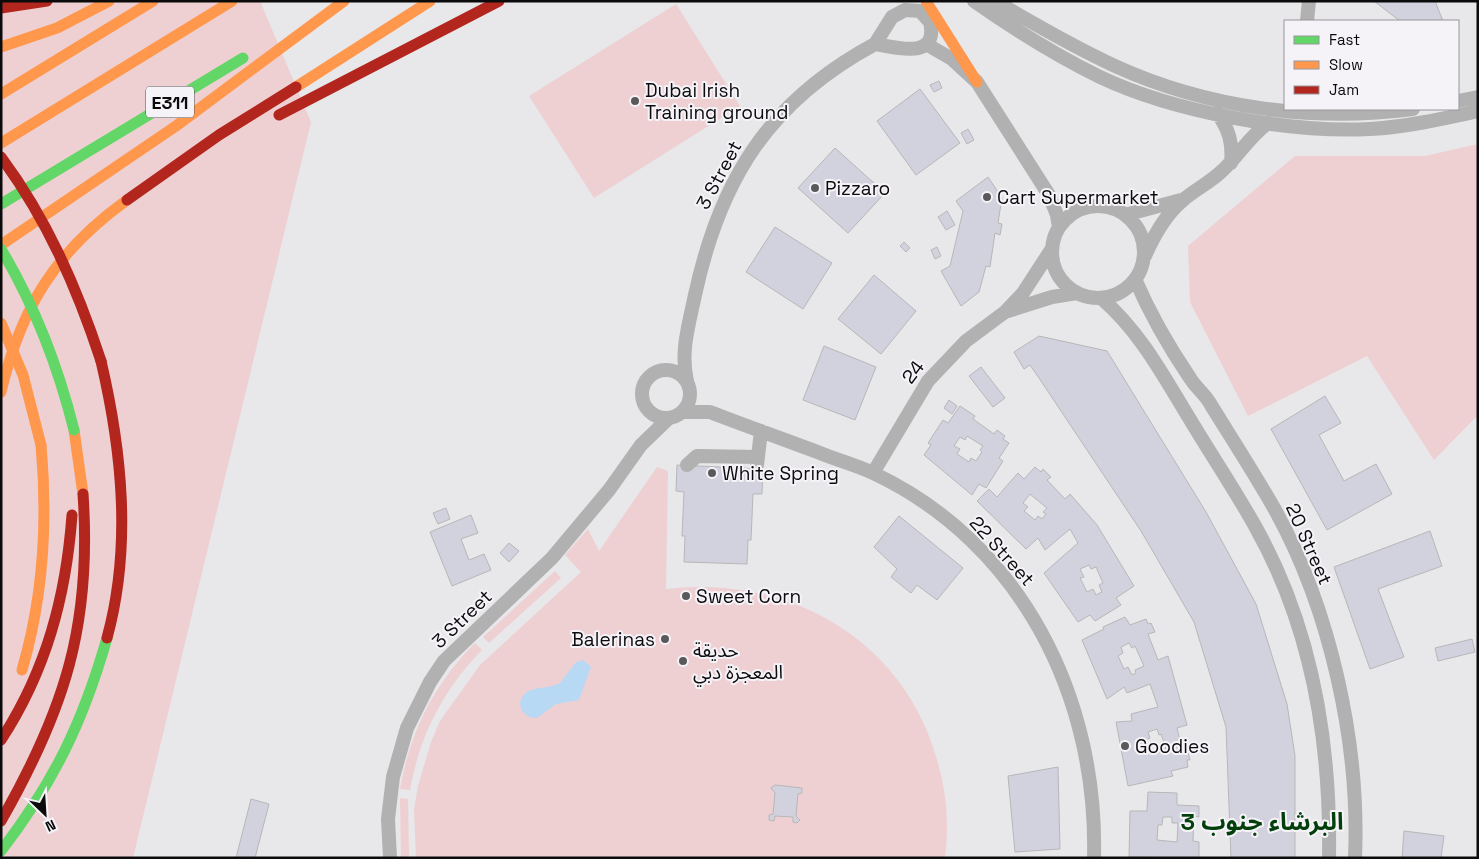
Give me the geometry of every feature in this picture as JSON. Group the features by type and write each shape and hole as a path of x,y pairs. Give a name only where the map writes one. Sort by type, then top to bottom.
{"main road":[{"path":"1,8 47,1"},
{"path":"1,47 48,33 75,21 109,1"},
{"path":"1,94 153,1"},
{"name":"E311","path":"1,143 232,1"},
{"name":"E311","path":"1,204 339,1"},
{"path":"1,245 176,126 344,1"},
{"path":"1,392 8,360 20,327 36,295 55,266 78,239 105,215 217,136 430,1"},
{"path":"270,120 499,1"},
{"path":"926,1 976,82"},
{"path":"165,173 253,129"},
{"path":"1,157 31,201 53,239 75,287 101,361 118,446 121,489 118,573 112,615 92,689 73,736 40,796 1,851"},
{"path":"1,250 22,284 54,355 81,462 87,528 85,585 80,626 73,658 53,721 25,781 1,821"},
{"path":"1,323 23,375 41,446 45,483 45,558 33,632 15,690 1,721"},
{"path":"1,740 22,705 37,673 59,606 71,537 74,430"}],"street":[{"path":"974,1 1101,77 1158,99 1217,113 1268,123 1328,130 1370,129 1436,121 1478,111"},
{"path":"995,1 1116,66 1163,84 1216,99 1284,109"},
{"path":"1307,20 1309,1"},
{"name":"3 Street","path":"688,384 685,346 702,261 719,212 734,177 756,145 780,115 808,88 831,70 875,44 892,17 905,10 920,11 930,22 930,37 926,44"},
{"path":"875,44 913,50 926,44 952,59 976,82 1049,195 1057,214 1058,227 1052,250 1054,267 1063,282 1077,293 1089,298 1101,298 1120,292 1135,279 1153,236 1167,216 1184,199"},
{"path":"1459,101 1478,97"},
{"path":"1304,110 1371,114 1405,110"},
{"path":"1217,113 1230,136 1231,163"},
{"path":"1125,215 1152,210 1184,199 1201,189 1231,163 1252,136 1268,123"},
{"path":"1058,227 1075,212 1097,206 1112,208 1125,215 1137,227 1143,242 1144,258"},
{"name":"24","path":"873,473 928,381 966,341 1005,312 1023,293 1052,250"},
{"name":"20 Street","path":"1135,279 1158,327 1191,380 1209,400 1274,509 1298,558 1318,610 1333,662 1351,762 1355,858"},
{"name":"24","path":"1005,312 1028,304 1077,293"},
{"path":"1101,298 1128,323 1149,353 1256,526 1277,571 1295,618 1309,665 1320,714 1327,764 1330,813 1328,858"},
{"name":"3 Street","path":"667,370 678,359 685,346"},
{"path":"667,370 675,372 688,384 689,401 676,415 657,416 647,408 642,397 644,386 656,373 667,370"},
{"name":"22 Street","path":"688,384 710,412"},
{"name":"3 Street","path":"641,445 646,431 647,408"},
{"name":"22 Street","path":"676,415 710,412 873,473 928,506 967,538 1012,588 1040,628 1064,678 1081,732 1092,800 1094,858"},
{"name":"3 Street","path":"390,858 388,819 393,777 407,728 430,682 444,661 552,558 609,490 641,445 676,415"},
{"path":"687,464 697,456 757,461 761,431"}],"shaded area":[{"path":"1,1 260,1 311,122 133,858 1,858"},
{"name":"Dubai Irish Training ground","path":"676,4 740,106 594,198 529,96"},
{"path":"1478,144 1478,415 1434,460 1367,356 1248,416 1190,302 1188,246 1295,156 1425,156"},
{"name":"حديقة المعجزة دبي","path":"657,467 668,471 666,589 713,587 757,593 800,606 838,626 872,652 901,684 924,723 939,767 946,812 945,858 416,858 414,809 418,786 431,742 440,721 480,665 581,572 565,555 588,529 599,551"},
{"path":"555,571 561,578 489,643 483,637"},
{"path":"475,643 482,650 456,681 435,714 420,751 410,790 400,789 410,748 426,710 447,675"},
{"path":"400,798 408,799 409,858 401,858"}],"water":[{"path":"583,660 591,667 579,700 556,704 537,718 527,716 523,712 520,703 526,693 537,688 560,683 576,662"}],"building":[{"path":"1374,1 1435,1 1443,20 1399,20"},
{"path":"939,81 942,88 934,92 930,85"},
{"path":"920,89 960,143 916,175 877,121"},
{"path":"968,129 974,140 967,144 961,133"},
{"path":"835,148 885,193 848,233 798,188"},
{"path":"988,177 1002,198 998,223 1002,224 1000,235 995,233 990,267 986,266 979,292 961,306 941,271 950,266 963,211 956,201"},
{"path":"947,211 955,225 946,230 938,217"},
{"path":"775,227 832,263 803,309 746,272"},
{"path":"904,242 910,248 906,252 900,246"},
{"path":"937,247 941,256 935,259 931,250"},
{"path":"874,275 916,311 881,354 838,319"},
{"path":"1039,336 1107,351 1206,512 1256,604 1287,704 1295,756 1295,858 1231,858 1226,727 1194,622 1141,531 1039,378 1030,365 1024,369 1014,352"},
{"path":"824,346 876,367 855,420 803,400"},
{"path":"981,367 1005,398 993,407 969,376"},
{"path":"1325,396 1341,423 1319,435 1344,481 1376,464 1392,494 1327,530 1271,429"},
{"path":"949,400 957,406 952,414 944,408"},
{"path":"960,406 975,416 973,419 994,434 997,430 1005,436 1003,439 1009,443 999,458 1003,461 986,488 979,484 972,495 924,455 931,445 928,443 943,420 948,423","holes":["967,436 983,446 980,450 982,452 976,461 971,458 969,462 957,454 960,449 954,446 960,437 965,440"]},
{"path":"677,465 763,469 762,494 753,494 751,540 748,540 747,564 684,562 685,536 682,536 684,492 676,491"},
{"path":"1035,467 1041,472 1043,469 1051,477 1047,480 1065,499 1070,494 1097,525 1134,586 1116,598 1121,605 1095,621 1090,615 1078,622 1044,573 1078,543 1070,529 1045,550 1038,538 1026,549 977,501 989,489 997,497 1018,473 1024,479","holes":["1030,494 1047,508 1043,512 1046,514 1042,519 1038,516 1035,520 1024,511 1028,507 1023,503","1089,565 1091,569 1096,567 1103,583 1099,585 1102,592 1096,595 1093,589 1087,592 1080,578 1084,577 1080,569"]},
{"path":"446,508 450,519 438,524 433,513"},
{"path":"471,515 478,533 461,539 469,560 484,554 491,570 452,586 430,532"},
{"path":"899,516 963,568 937,600 917,585 911,593 891,577 897,569 874,547"},
{"path":"1430,531 1442,566 1378,589 1404,657 1370,669 1334,567"},
{"path":"509,543 519,551 509,562 500,553"},
{"path":"1125,617 1130,625 1146,619 1148,624 1151,623 1155,632 1148,634 1158,660 1168,656 1187,725 1177,728 1182,749 1187,748 1190,760 1187,760 1188,767 1171,771 1173,776 1128,786 1116,722 1132,721 1131,714 1158,707 1150,684 1127,693 1124,687 1107,699 1082,640 1104,629 1103,627","holes":["1129,643 1132,648 1135,646 1144,666 1135,670 1136,673 1132,675 1128,667 1124,669 1118,656 1123,653 1121,647","1157,729 1166,748 1155,755 1153,751 1149,753 1145,740 1150,738 1148,732"]},
{"path":"1472,639 1475,652 1438,661 1435,648"},
{"path":"1058,767 1060,849 1015,852 1008,776"},
{"path":"775,785 802,788 802,793 798,794 796,816 800,820 797,823 793,822 793,817 775,816 774,821 769,820 769,815 773,814 775,793 771,788"},
{"path":"1148,792 1177,793 1177,805 1199,806 1199,817 1194,816 1193,841 1199,842 1199,858 1129,857 1130,811 1147,811","holes":["1163,817 1172,817 1172,823 1178,823 1177,842 1157,840 1158,825 1162,825"]},
{"path":"251,799 269,804 255,858 236,858"},
{"path":"1404,831 1444,836 1441,858 1402,858"}],"traffic: fast":[{"path":"1,204 243,58"},
{"path":"1,249 35,314 61,383 74,430"},
{"path":"1,851 37,800 65,750 88,697 107,638"}],"traffic: slow":[{"path":"1,47 57,28 109,1"},
{"path":"1,94 153,1"},
{"path":"1,143 232,1"},
{"path":"1,245 176,126 344,1"},
{"path":"296,87 430,1"},
{"path":"926,1 977,82"},
{"path":"1,392 19,333 45,283 80,240 102,219 127,200"},
{"path":"1,323 23,375 41,445"},
{"path":"74,430 83,494"},
{"path":"22,670 40,586 44,530 41,445"}],"traffic: jam":[{"path":"1,8 47,1"},
{"path":"279,115 499,1"},
{"path":"127,200 219,135 296,87"},
{"path":"1,157 18,181 47,230 82,307 101,361"},
{"path":"101,361 119,464 122,534 115,604 107,638"},
{"path":"1,821 42,741 57,703 69,664 78,625 83,584 85,541 83,494"},
{"path":"1,740 17,714 30,687 42,660 51,632 65,575 72,515"}],"place":[{"name":"Dubai Irish Training ground","path":"635,101"},
{"name":"Pizzaro","path":"815,188"},
{"name":"Cart Supermarket","path":"987,197"},
{"name":"White Spring","path":"712,473"},
{"name":"Sweet Corn","path":"686,596"},
{"name":"Balerinas","path":"665,639"},
{"name":"حديقة المعجزة دبي","path":"683,661"},
{"name":"Goodies","path":"1125,746"}],"district":[{"name":"البرشاء جنوب 3","path":"1262,821"}]}
